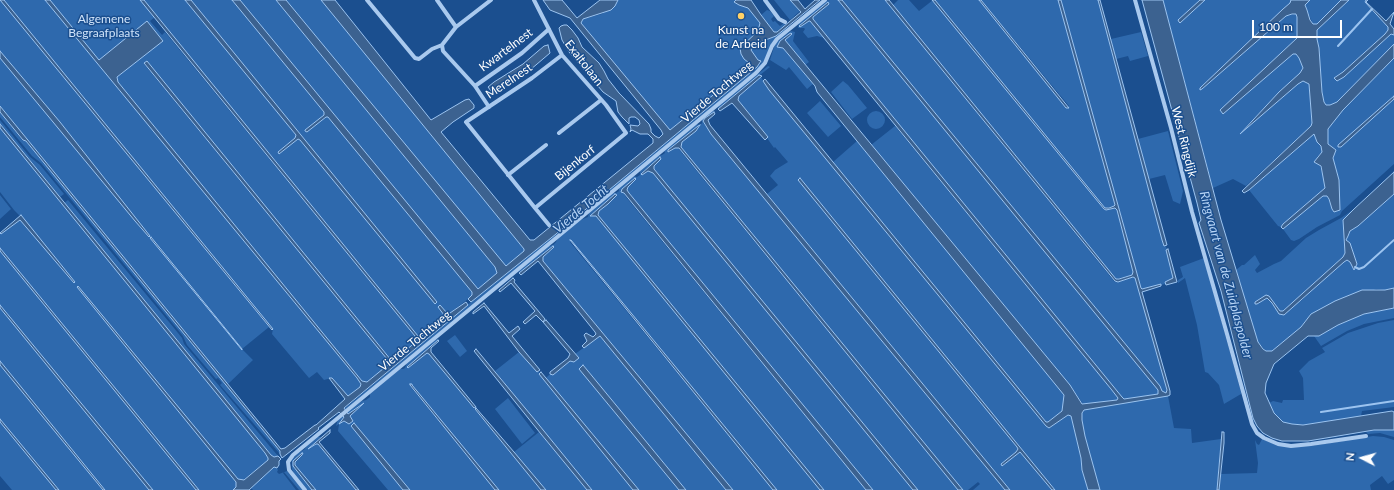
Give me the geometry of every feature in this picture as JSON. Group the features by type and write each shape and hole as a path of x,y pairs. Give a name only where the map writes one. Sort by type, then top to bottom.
{"street":[{"path":"374,0 368,2 415,58 420,59 432,49 442,45 456,27 490,0"},
{"path":"437,0 456,27"},
{"name":"Exaltolaan","path":"534,0 562,54 626,133"},
{"path":"765,0 779,18 785,22"},
{"name":"Vierde Tochtweg","path":"305,490 292,474 288,465 290,458 293,455 557,235 762,68 777,39 825,0"},
{"name":"West Ringdijk","path":"1135,0 1171,128 1192,212 1250,418 1258,433 1272,442 1283,445 1298,446 1366,436"},
{"name":"Kwartelnest","path":"475,86 522,53 549,29"},
{"path":"442,45 443,51 475,86 489,106"},
{"name":"Merelnest","path":"508,175 466,122 532,78 562,54"},
{"path":"559,133 600,100"},
{"name":"Bijenkorf","path":"536,208 626,133"},
{"path":"546,145 508,175 549,225"}],"green space":[{"path":"0,0 269,327 242,349 253,360 228,384 0,106 0,58 149,237 60,122 0,51","holes":["151,237 242,349 150,238"]},
{"path":"4,0 45,0 357,378 361,384 360,387 348,396 331,378 324,380 317,372 309,378 272,334 273,329"},
{"name":"Algemene Begraafplaats","path":"48,0 141,0 155,17 150,21 162,35 165,32 415,336 417,341 394,360 391,360 147,61 144,64 387,359 390,364 367,382 362,381 118,82 117,77 163,41 148,23 100,64"},
{"path":"144,0 185,0 296,135 295,138 278,152 279,154 298,139 300,140 435,304 437,302 191,0 232,0 324,112 324,115 305,131 307,132 328,117 472,292 472,295 450,313 447,313 440,306 438,307 444,315 443,318 422,337 418,336"},
{"path":"240,0 276,0 495,267 497,273 480,288 476,288"},
{"path":"286,0 321,0 524,249 524,251 504,266"},
{"path":"618,0 742,0 765,26 744,59 749,63 749,67 670,130 584,29 585,28 581,23 583,19 602,14"},
{"path":"774,0 791,0 800,11 790,20"},
{"path":"838,0 1159,390 1158,394 1124,399 1122,397 813,19 813,17 829,4 828,2 800,27 810,21 824,38 817,36 808,38 803,32 805,29 804,28 798,28 799,23 825,1"},
{"path":"842,0 885,0 1114,281 1118,282 1133,277 1135,278 1167,390 1166,392 1164,393 1162,391 1160,386"},
{"path":"898,0 909,0 919,11 933,0 1104,209 1115,208 1117,210 1133,275 1116,279 893,5"},
{"path":"935,0 979,0 1066,108 1069,106 981,0 1058,0 1115,205 1114,206 1105,208"},
{"path":"1061,0 1098,0 1164,246 1165,245 1167,249 1173,278 1165,284 1141,288"},
{"path":"1163,0 1200,0 1178,20 1180,23 1205,0 1291,0 1290,3 1201,90 1286,16 1296,14 1297,38 1293,41 1293,54 1296,54 1299,58 1303,68 1300,73 1279,92 1243,130 1303,80 1309,84 1312,123 1311,126 1246,186 1233,179 1213,188"},
{"path":"1310,0 1341,0 1317,24 1313,24 1305,5"},
{"path":"1349,0 1366,0 1365,2 1388,27 1388,30 1343,72 1334,78 1344,77 1391,34 1394,35 1394,44 1337,102 1326,105 1322,92 1317,30"},
{"path":"767,10 774,16 771,19 773,22 775,21 780,26 784,23 785,25 776,32 774,32 761,15"},
{"path":"787,26 788,29 772,43 763,64 759,69 602,198 601,196 757,67 761,63 752,53 752,47 758,42 776,36"},
{"path":"791,31 795,32 793,41 809,62 805,65 785,40 792,34 791,33 780,41 783,48 813,84 807,89 789,67 786,70 770,60 775,44"},
{"path":"1141,32 1148,56 1130,61 1128,56 1116,59 1111,39"},
{"path":"1394,58 1394,164 1342,211 1340,215 1317,227 1299,239 1294,241 1291,240 1283,229 1322,196 1327,196 1332,209 1339,187 1339,180 1333,158 1336,150 1327,144 1328,129 1343,110"},
{"path":"768,66 770,67 718,109 719,105"},
{"path":"761,77 769,90 1046,426 1049,428 1068,415 1071,416 1081,458 1082,470 1088,490 1055,490 800,178 798,180 1017,447 1018,449 1016,452 1001,464 1001,466 1020,452 1052,490 1010,490 767,194 778,185 770,176 775,170 788,162 775,147 774,148 767,138 768,137 738,100 739,96"},
{"path":"843,81 867,108 852,119 831,92"},
{"path":"820,101 841,126 828,137 807,113"},
{"path":"712,111 715,112 705,118 703,122 711,134 1005,490 973,490 980,484 978,482 968,490 963,490 681,147 682,142 696,131 700,126 699,125 668,150 669,152 675,148 678,148 958,490 918,490 654,169 654,166 661,159 661,157 641,173 642,175 648,171 653,173 913,490 873,490 629,193 627,190 628,187 636,178 623,192 626,197 866,490 824,490 598,215 599,211 608,204 616,195 615,194 590,216 596,216 820,490 777,490 571,240 570,242 773,490 733,490 543,261 543,257 554,247 553,246 520,273 521,275 519,273 520,270 549,246 553,245 557,239 578,221 588,217 589,213 613,193 619,191 619,187 633,176 637,177 640,175 640,171 658,156 665,153 664,150 696,124 700,125 702,123 702,119"},
{"path":"876,111 882,114 885,120 882,126 876,129 870,126 867,120 870,114"},
{"path":"0,112 22,140 26,141 280,451 280,454 220,385 222,383 218,378 216,379 187,345 183,336 41,163 32,156 0,117"},
{"path":"0,120 30,157 40,165 64,194 60,197 0,124"},
{"path":"895,126 1111,389 1118,398 1117,400 1083,404 1070,385 871,145"},
{"path":"0,128 265,453 268,460 243,480 238,479 77,287 236,482 236,487 233,490 199,490 0,248 0,234 20,220 74,283 75,282 0,192"},
{"path":"1168,131 1183,191 1180,204 1173,201 1165,175 1149,179 1138,139"},
{"path":"1313,134 1321,146 1322,152 1317,157 1324,178 1325,188 1281,227 1278,226 1249,190"},
{"path":"857,141 1065,395 1062,411 1048,422 1046,422 833,162"},
{"path":"1394,194 1394,288 1385,290 1376,289 1305,321 1301,327 1272,351 1266,351 1258,342 1236,270 1255,255 1260,264 1255,270 1257,273 1281,261 1306,238 1354,209 1343,221 1345,253 1343,257 1283,311 1280,311 1269,296 1266,295 1257,304 1266,298 1272,303 1279,314 1302,300 1328,275 1347,260 1354,269 1357,264 1346,240 1350,231 1358,226"},
{"path":"0,195 11,209 0,219"},
{"path":"68,200 174,328 182,338 184,344 278,456 274,457 271,455 64,203"},
{"path":"556,234 557,235 345,410 344,409 471,302"},
{"path":"0,251 196,490 153,490 0,305"},
{"path":"1204,258 1241,392 1241,394 1224,404 1219,385 1208,373 1205,372 1197,325 1185,278 1178,283 1178,280 1183,277 1180,267"},
{"path":"0,308 149,490 105,490 0,361"},
{"path":"1394,308 1394,318 1364,324 1347,331 1321,346 1314,336 1319,336 1338,325 1364,314"},
{"path":"1394,320 1394,407 1362,411 1361,416 1303,425 1283,422 1274,413 1269,403 1273,401 1282,403 1283,400 1304,400 1303,378 1299,371 1309,361 1325,352 1322,348 1348,333 1378,323"},
{"path":"455,335 467,351 460,357 447,341"},
{"path":"600,336 726,490 686,490 583,365 579,369 679,490 639,490 546,378 550,374 553,375 570,361 578,358 575,354"},
{"path":"436,339 438,340 408,368 427,353 429,354 541,490 499,490 410,384 410,386 495,490 410,490 354,423 351,426 403,490 388,490 338,431 339,424 336,426 338,419 344,416 340,424 344,421 349,424 353,421 349,416 364,403 348,414 347,412 370,397 370,393 400,369 405,368 407,362"},
{"path":"519,352 537,372 538,371 540,373 539,374 633,490 592,490 543,431 495,371"},
{"path":"0,365 103,490 59,490 0,419"},
{"path":"1168,396 1174,428 1191,429 1192,443 1221,439 1217,490 1100,490 1085,437 1082,420 1082,413 1084,410"},
{"path":"508,398 535,433 522,444 495,409"},
{"path":"0,422 56,490 12,490 0,476"},
{"path":"329,430 308,449 318,444 356,490 316,490 295,465 295,462 302,453 293,461 294,468 312,490 306,490 295,476 292,469 292,460 317,437 321,437"},
{"path":"1374,430 1394,430 1394,437 1380,433 1368,434 1366,432"},
{"path":"539,432 587,490 546,490 514,452"},
{"path":"1373,436 1394,440 1394,480 1388,484 1382,476 1370,485 1371,490 1219,490 1221,474 1257,473 1258,463 1255,440 1259,445 1262,439 1278,446 1312,446"},
{"path":"274,467 277,468 277,472 279,474 284,472 283,473 296,490 253,490 251,488"},
{"path":"287,471 303,490 299,490 284,472"}],"water":[{"path":"0,0 4,0 273,329 272,330"},
{"path":"45,0 50,0 99,60 147,21 163,41 117,77 118,82 362,381 367,382 389,364 387,359 144,63 147,61 391,360 394,360 417,341 415,336 140,0 144,0 418,336 422,336 443,318 444,315 438,307 440,305 447,313 450,313 466,302 468,305 344,408 348,414 364,403 350,416 353,421 349,424 344,421 339,424 344,417 339,412 282,458 280,451 26,141 23,140 0,112 0,106 281,449 285,448 316,425 345,399 329,378 332,378 348,396 360,387 361,384 357,378"},
{"path":"185,0 191,0 437,302 435,304 300,140 298,139 279,154 278,152 295,138 296,135"},
{"name":"Vierde Tocht","path":"232,0 240,0 478,289 497,273 495,267 276,0 286,0 506,266 524,251 524,249 321,0 335,0 431,120 469,99 474,105 474,108 441,132 530,240 534,240 653,143 653,139 648,134 640,134 632,130 630,132 630,125 638,126 640,124 639,120 635,117 631,117 629,118 629,124 622,117 618,112 616,101 603,92 569,52 562,40 559,28 561,26 567,25 572,30 582,47 599,63 608,79 619,93 649,124 651,132 659,138 663,134 570,18 550,10 543,0 562,0 577,18 600,0 618,0 611,10 583,19 581,23 670,130 749,66 749,63 741,54 740,48 758,31 760,23 748,8 734,2 736,0 751,0 774,32 777,32 801,12 790,0 798,0 805,9 815,0 820,0 776,36 755,44 751,50 758,60 761,61 757,67 556,234 471,302 468,299 472,295 472,292 328,117 307,132 305,131 324,115 324,112"},
{"path":"838,0 842,0 1160,386 1162,391 1166,393 1167,390 1135,278 1133,277 1118,282 1115,281 885,0 889,0 1116,279 1119,279 1132,275 1133,272 1117,210 1115,208 1104,209 932,0 935,0 1105,208 1109,208 1115,205 1058,0 1061,0 1141,288 1161,284 1161,286 1142,292 1170,391 1170,395 1168,396 1084,410 1082,413 1082,420 1085,436 1100,490 1088,490 1082,470 1081,458 1071,416 1068,415 1049,428 1046,426 763,81 765,79 1046,422 1062,411 1064,395 817,92 815,86 783,48 777,47 780,41 789,34 792,34 785,40 1070,385 1082,404 1117,400 1118,398 1111,389 810,21 800,27 799,26 828,2 829,4 813,17 813,19 1122,397 1124,399 1158,394 1158,390"},
{"path":"979,0 981,0 1069,108 1066,108"},
{"path":"1098,0 1100,0 1167,245 1164,246 1162,240"},
{"name":"Ringvaart van de Zuidplaspolder","path":"1142,0 1163,0 1221,220 1258,342 1263,349 1266,351 1272,351 1301,327 1311,314 1335,301 1362,290 1385,290 1394,288 1394,308 1364,314 1338,325 1319,336 1308,336 1274,364 1266,383 1265,393 1274,413 1283,422 1303,425 1392,411 1394,412 1394,430 1374,430 1308,441 1282,441 1263,433 1257,426 1253,418 1221,291 1199,223 1201,220 1197,203"},
{"path":"1200,0 1205,0 1180,23 1178,20"},
{"path":"1291,0 1310,0 1305,5 1310,20 1313,24 1317,24 1341,0 1349,0 1317,30 1322,92 1326,105 1337,102 1394,44 1394,58 1343,110 1328,129 1328,144 1336,150 1333,158 1339,180 1340,210 1334,212 1327,196 1323,196 1283,229 1281,227 1283,224 1325,188 1321,166 1314,162 1322,152 1321,146 1317,142 1314,134 1249,190 1244,193 1242,191 1311,126 1309,84 1303,81 1298,84 1240,134 1279,92 1300,73 1303,68 1299,58 1296,54 1293,54 1223,114 1220,110 1297,38 1296,14 1286,16 1202,89 1200,90 1200,88 1290,3"},
{"path":"1368,0 1366,2 1386,21 1394,12 1390,24 1394,29 1394,35 1391,34 1344,77 1337,81 1334,78 1343,72 1388,30 1388,27 1365,2"},
{"path":"548,45 550,53 530,70 499,90 494,92 491,91 488,87 494,82 523,64 544,46"},
{"path":"0,51 60,122 150,236 149,237 0,58"},
{"path":"759,75 762,76 739,96 738,100 768,137 765,140 732,103 720,111 718,109"},
{"path":"1394,96 1394,99 1341,147 1338,147 1338,145"},
{"path":"714,112 715,114 708,120 710,125 1010,490 1005,490 711,134 703,121"},
{"path":"0,124 271,455 274,457 278,456 281,459 277,468 274,467 249,490 233,490 236,487 236,482 77,287 78,286 238,479 244,480 268,460 265,453 0,128"},
{"path":"700,125 696,131 682,142 681,147 963,490 958,490 679,148 675,148 668,152 668,150"},
{"path":"660,157 661,159 654,166 654,169 918,490 913,490 653,173 648,171 642,175 641,174"},
{"path":"1394,172 1394,194 1358,226 1350,231 1346,240 1350,243 1357,264 1354,270 1350,262 1347,260 1284,315 1279,314 1267,298 1255,304 1255,302 1266,295 1269,296 1280,311 1283,311 1343,257 1345,253 1343,220"},
{"path":"635,178 636,179 628,187 627,190 629,193 873,490 866,490 624,193 621,192 622,189"},
{"path":"800,178 1055,490 1052,490 1020,452 1002,466 1001,464 1016,452 1018,449 1017,447 798,180"},
{"path":"615,194 617,195 599,211 598,215 824,490 820,490 596,216 590,216"},
{"path":"21,215 75,282 74,283 20,220 1,234 0,233"},
{"path":"151,237 242,349 242,350 150,238"},
{"path":"571,240 777,490 773,490"},
{"path":"553,246 554,247 543,257 543,261 733,490 726,490 600,336 584,348 582,346 587,341 584,335 586,333 593,337 596,334 595,332 538,261 521,275 519,273"},
{"path":"0,248 199,490 196,490 0,251"},
{"path":"1168,249 1177,282 1166,285 1165,282 1173,278 1166,250"},
{"path":"513,278 515,280 514,282 545,319 543,322 536,315 525,324 523,322 535,311 511,283 500,292 499,291"},
{"path":"484,303 509,333 518,326 520,329 512,336 540,370 537,372 519,352 484,306 473,314 473,312"},
{"path":"0,305 153,490 149,490 0,308"},
{"path":"546,320 579,358 574,362 570,361 553,375 550,374 550,372 568,358 570,354 543,322"},
{"path":"438,340 439,341 431,348 431,352 476,407 474,408 429,354 427,353 408,368 407,367"},
{"path":"476,349 592,490 587,490 474,351"},
{"path":"0,361 105,490 103,490 0,365"},
{"path":"583,365 686,490 679,490 579,369"},
{"path":"541,372 639,490 633,490 539,374"},
{"path":"410,384 412,384 499,490 495,490"},
{"path":"476,408 546,490 541,490 475,409"},
{"path":"0,419 59,490 56,490 0,422"},
{"path":"354,423 410,490 403,490 351,426"},
{"path":"330,430 330,433 319,442 359,490 356,490 318,444 308,449"},
{"path":"1222,432 1224,432 1224,443 1219,490 1217,490"},
{"path":"302,453 302,455 295,462 295,465 316,490 312,490 293,466 293,461"}],"waterway":[{"path":"1338,46 1372,9"},
{"path":"1355,267 1359,269 1364,267 1394,240"},
{"path":"1321,412 1394,401"}],"place":[{"name":"Kunst na de Arbeid","path":"741,16"}]}
